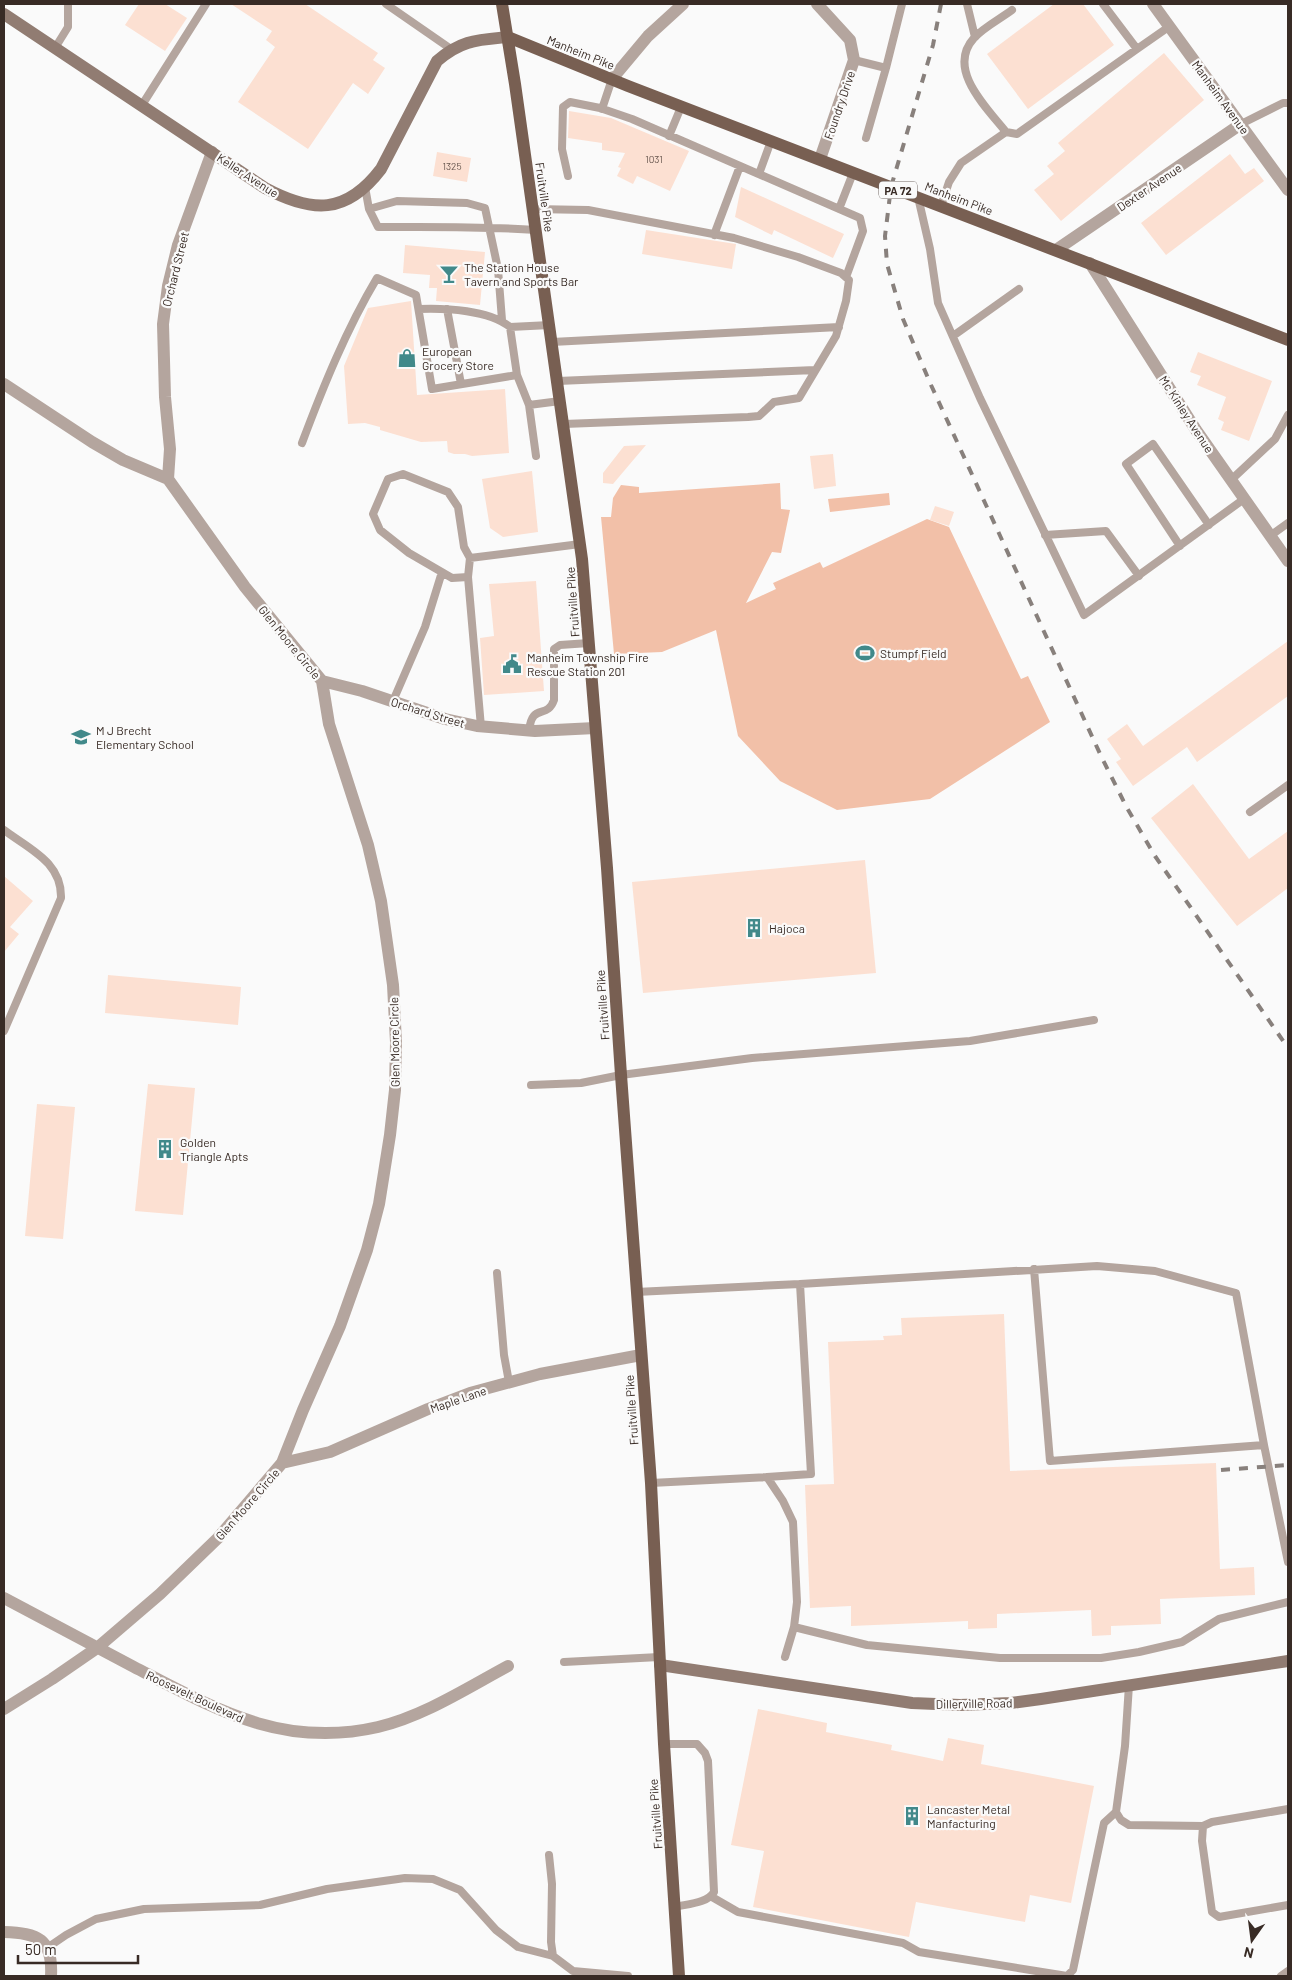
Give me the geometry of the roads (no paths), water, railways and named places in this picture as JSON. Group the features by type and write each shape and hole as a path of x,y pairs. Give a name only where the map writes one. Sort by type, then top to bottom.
{"main road":[{"name":"Fruitville Pike","path":"502,4 550,325 580,544 608,868 620,1075 651,1483 659,1661 679,1976"},
{"name":"Keller Avenue","path":"4,14 265,188 296,202 315,207 344,202 366,187 381,169 437,60 451,48 477,40 508,37"},
{"name":"Manheim Pike","path":"508,37 853,173 1288,340"},
{"name":"Dillerville Road","path":"659,1661 874,1698 951,1704 1011,1702 1288,1661"}],"street":[{"path":"612,79 648,36 683,4"},
{"name":"Foundry Drive","path":"817,4 850,40 854,60 820,159"},
{"name":"Manheim Avenue","path":"1154,4 1288,190"},
{"name":"Dexter Avenue","path":"1056,250 1241,124"},
{"name":"Orchard Street","path":"168,479 170,449 165,396 163,324 168,286 178,245 212,152"},
{"name":"Mc Kinley Avenue","path":"1090,264 1196,430 1288,561"},
{"path":"4,384 92,442 123,460 168,479"},
{"name":"Glen Moore Circle","path":"4,1709 52,1680 96,1648 160,1594 218,1538 282,1463 340,1326 367,1250 384,1179 395,1090 396,1042 393,985 381,901 368,845 329,724 322,681 245,587 168,479"},
{"name":"Orchard Street","path":"322,681 362,691 445,719 480,726 529,731 595,728"},
{"name":"Maple Lane","path":"282,1463 330,1452 428,1409 470,1393 540,1374 641,1355"},
{"name":"Roosevelt Boulevard","path":"4,1598 96,1648 231,1716 267,1727 315,1733 340,1733 378,1727 408,1717 508,1666"},
{"path":"4,1932 25,1932 46,1944 52,1959 51,1976"}],"lane":[{"path":"55,48 68,26 68,4"},
{"path":"142,105 206,4"},
{"path":"386,4 451,48"},
{"path":"866,138 902,4"},
{"path":"967,4 975,37"},
{"path":"1103,4 1137,49"},
{"path":"1012,10 975,37 967,48 964,61 967,77 974,91 1006,132 1017,134 1170,26"},
{"path":"854,60 886,68"},
{"path":"602,109 612,79"},
{"path":"568,176 562,149 563,107 570,102 602,109 860,218 863,231 846,277"},
{"path":"1241,124 1283,103 1288,103"},
{"path":"669,136 681,106"},
{"path":"941,206 949,182 961,163 1006,132"},
{"path":"759,174 771,141"},
{"path":"714,235 740,166"},
{"path":"838,209 853,173"},
{"path":"366,187 369,209 378,227 490,227 536,230"},
{"path":"918,197 930,249 938,303 1045,535 1084,614 1244,499"},
{"path":"369,209 397,201 467,203 485,208 498,269 502,320"},
{"path":"533,209 588,210 734,238 841,272 848,280 846,301 839,327 799,398 774,402 759,416 564,424"},
{"path":"302,443 317,402 358,308 377,278 416,295 432,389 517,376"},
{"path":"953,336 1019,289"},
{"path":"419,309 447,309 482,314 502,320 510,327 517,376 529,405 536,456"},
{"path":"447,309 461,384"},
{"path":"510,327 550,325"},
{"path":"552,342 839,327"},
{"path":"558,381 815,370"},
{"path":"529,405 560,400"},
{"path":"1231,480 1275,439 1288,415"},
{"path":"1180,546 1126,464 1153,444 1209,525"},
{"path":"468,577 452,578 409,554 380,530 374,514 388,479 404,474 448,492 458,507 464,547 470,558 468,577 480,726"},
{"path":"1270,536 1288,523"},
{"path":"1045,535 1106,531 1139,576"},
{"path":"470,558 580,544"},
{"path":"393,701 425,627 442,572"},
{"path":"529,731 530,719 533,715 550,707 554,700 554,649 560,645 588,643"},
{"path":"1250,812 1288,785"},
{"path":"4,830 51,864 61,890 61,898 6,1020 4,1031"},
{"path":"531,1085 581,1082 620,1075 752,1058 970,1041 1094,1020"},
{"path":"636,1292 1097,1266 1155,1272 1236,1293 1288,1562"},
{"path":"1034,1269 1050,1462 1264,1445"},
{"path":"497,1274 504,1355 509,1382"},
{"path":"651,1483 811,1474 800,1284"},
{"path":"767,1477 793,1522 797,1602 794,1627 786,1657"},
{"path":"794,1627 867,1644 1000,1658 1101,1658 1182,1642 1220,1620 1288,1602"},
{"path":"564,1662 659,1661"},
{"path":"675,1907 712,1897 738,1912 904,1944 919,1952 1067,1976 1073,1970 1104,1823 1116,1812 1125,1746 1129,1685"},
{"path":"664,1744 698,1744 708,1761 714,1892 712,1897"},
{"path":"1116,1812 1121,1820 1129,1825 1203,1826 1212,1822 1288,1809"},
{"path":"1203,1826 1202,1841 1212,1912 1219,1917 1288,1905"},
{"path":"549,1855 552,1884 551,1942 553,1956"},
{"path":"48,1948 66,1935 96,1919 144,1909 260,1905 327,1889 405,1878 433,1879 460,1890 496,1930 518,1947 553,1956 573,1971 628,1976"},
{"path":"1282,1976 1288,1970"}],"railway":[{"path":"941,4 933,45 891,187 885,236 887,264 903,319 931,385 1101,756 1127,808 1155,856 1288,1048"},
{"path":"1221,1470 1288,1465"}],"place":[{"name":"The Station House Tavern and Sports Bar","path":"449,274"},
{"name":"European Grocery Store","path":"407,358"},
{"name":"Stumpf Field","path":"865,653"},
{"name":"Manheim Township Fire Rescue Station 201","path":"512,664"},
{"name":"M J Brecht Elementary School","path":"81,737"},
{"name":"Hajoca","path":"754,928"},
{"name":"Golden Triangle Apts","path":"165,1149"},
{"name":"Lancaster Metal Manfacturing","path":"912,1816"}]}
